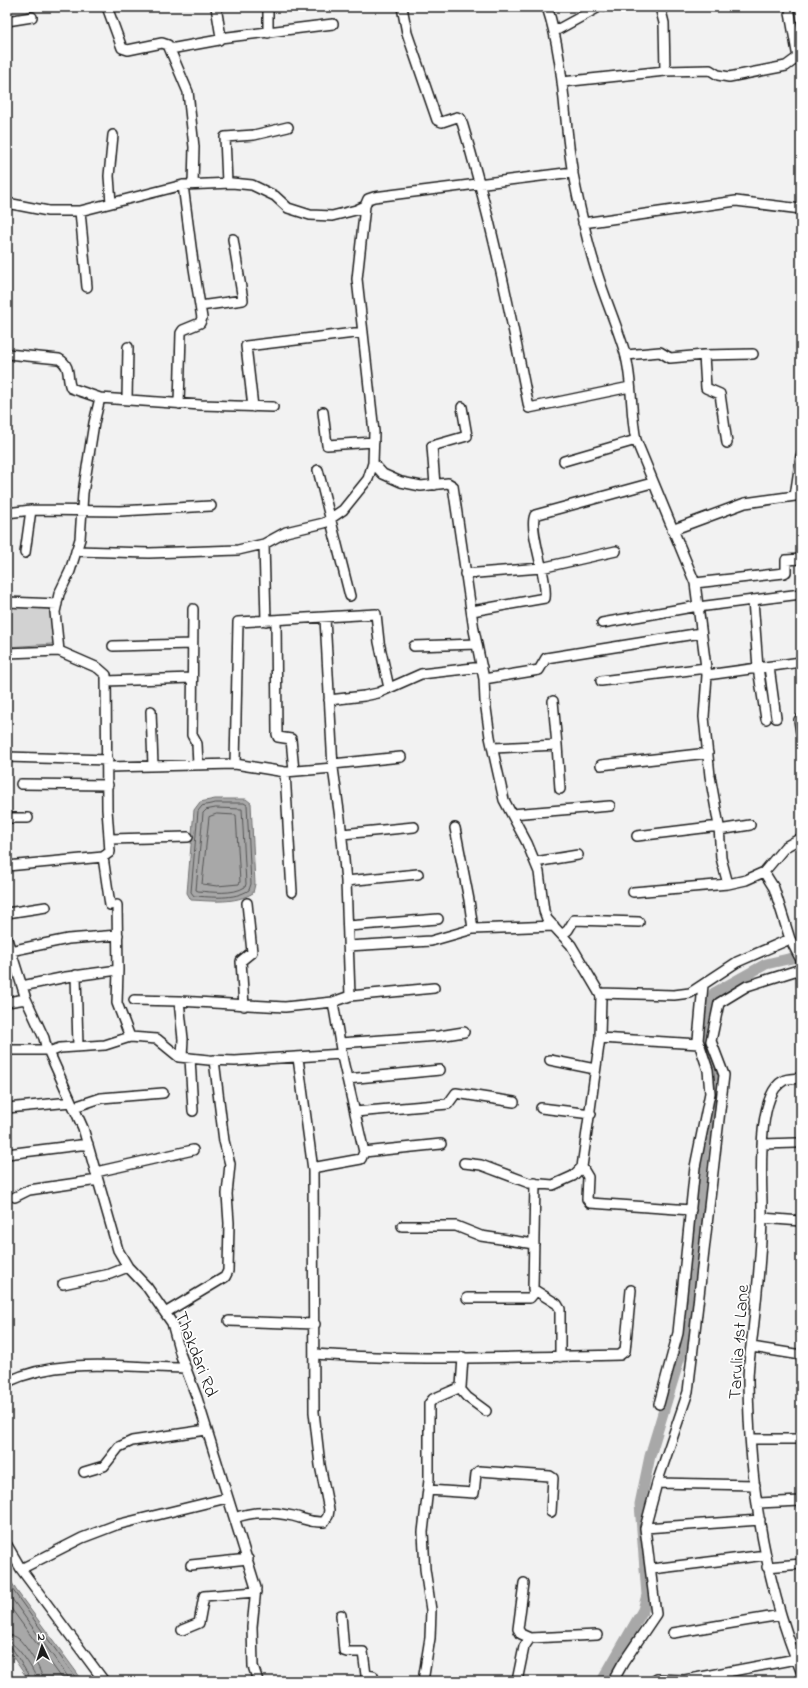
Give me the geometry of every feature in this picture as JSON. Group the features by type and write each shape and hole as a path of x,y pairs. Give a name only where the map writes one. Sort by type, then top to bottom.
{"street":[{"path":"107,7 122,48 128,50 162,43 170,49 188,92 194,147 193,184"},
{"path":"216,7 220,38"},
{"path":"268,7 268,33"},
{"path":"402,7 408,33 437,120 442,122 460,117 481,184 510,310 529,408 630,387"},
{"path":"547,7 555,31 573,172 583,223 600,282 626,355 632,423 636,440 652,483 694,583 707,672 704,717 708,753 719,828 721,858 728,884"},
{"path":"555,31 599,7 603,7"},
{"path":"660,7 664,23 665,71"},
{"path":"562,82 665,71 712,70 724,77 786,66 799,57 790,13"},
{"path":"7,21 32,17"},
{"path":"170,49 220,38 333,24"},
{"path":"227,182 226,137 254,135 288,127"},
{"path":"111,203 109,176 113,135"},
{"path":"76,551 150,553 238,550 264,544 286,532 330,520 343,510 368,479 373,463 374,432 357,278 364,206 368,199 573,172"},
{"path":"7,203 48,211 80,211 183,185 227,182 252,186 275,196 288,208 310,215 332,216 364,206"},
{"path":"179,404 182,333 183,330 202,321 183,185"},
{"path":"583,223 736,201 801,209"},
{"path":"80,211 87,286"},
{"path":"200,306 242,300 233,239"},
{"path":"253,407 246,346 363,332"},
{"path":"127,400 128,347"},
{"path":"626,355 660,352 670,358 704,355 753,354"},
{"path":"7,354 59,359 68,367 71,388 100,398 179,404 272,407"},
{"path":"704,355 706,388 720,394 726,443"},
{"path":"59,651 55,612 58,594 70,571 80,539 82,510 93,430 100,398"},
{"path":"435,485 432,446 467,436 462,407"},
{"path":"323,412 327,446 374,442"},
{"path":"564,461 636,440"},
{"path":"672,530 745,503 795,496 801,456"},
{"path":"373,463 383,474 401,482 421,486 448,483 453,486 465,574 484,679 485,701 504,800 527,843 539,872 544,911 554,926 571,945 601,996 600,1038 595,1069 591,1114 582,1167 572,1176 553,1185 529,1183 480,1165 464,1163"},
{"path":"318,470 350,596"},
{"path":"472,611 544,600 546,596 534,519 535,515 652,483"},
{"path":"7,513 31,510 120,511 211,506"},
{"path":"25,554 31,510"},
{"path":"264,544 266,621"},
{"path":"465,574 541,568 616,551"},
{"path":"694,583 784,573 786,572 786,560 801,559"},
{"path":"602,623 698,607 801,594"},
{"path":"753,600 758,668 771,718 769,667"},
{"path":"7,602 57,604"},
{"path":"193,609 192,735 198,744 198,765"},
{"path":"235,764 238,622 376,614 377,630 389,688"},
{"path":"326,618 333,766 342,834 346,881 350,996"},
{"path":"276,620 277,734 278,737 292,739 289,771 292,892"},
{"path":"484,679 539,670 546,658 701,633"},
{"path":"113,646 192,644"},
{"path":"414,646 477,644"},
{"path":"7,653 59,651 98,668 106,675 108,764 107,809 110,839 110,852 103,857 7,866"},
{"path":"601,681 769,667 801,662"},
{"path":"329,700 364,696 389,688 421,674 482,667"},
{"path":"106,681 192,678"},
{"path":"553,701 560,789"},
{"path":"151,711 152,766"},
{"path":"799,720 801,733"},
{"path":"493,748 556,745"},
{"path":"601,765 708,753"},
{"path":"7,757 152,766 235,764 289,771 401,757"},
{"path":"21,784 108,786"},
{"path":"512,814 610,806"},
{"path":"7,818 28,818"},
{"path":"637,836 750,825"},
{"path":"342,834 414,827"},
{"path":"455,828 473,929"},
{"path":"110,839 188,837"},
{"path":"633,892 728,884 746,880 764,872 785,847 801,838"},
{"path":"535,862 578,855"},
{"path":"103,857 118,935 117,1003 130,1037"},
{"path":"764,872 774,888 801,960"},
{"path":"346,881 418,874"},
{"path":"244,1006 241,961 252,952 247,903"},
{"path":"7,913 46,907"},
{"path":"348,926 438,918"},
{"path":"562,934 568,930 574,920 639,922"},
{"path":"348,946 431,941 473,929 554,926"},
{"path":"10,951 68,939 118,935"},
{"name":"Thakdari Rd","path":"7,938 26,999 83,1128 118,1250 128,1267 147,1287 172,1323 227,1498 248,1559 256,1592 252,1627 253,1666 258,1681"},
{"path":"599,993 674,995 690,993 737,962 794,944"},
{"path":"614,1681 623,1664 656,1614 652,1569 645,1528 657,1483 688,1392 724,1075 711,1041 719,1003 747,986 801,969"},
{"path":"22,986 76,975 118,970"},
{"path":"76,975 78,1046"},
{"path":"659,1404 678,1333 698,1143 710,1093 708,1070 699,1044 703,985"},
{"path":"134,1000 284,1007 333,1002 350,996 434,988"},
{"path":"7,1002 26,999"},
{"path":"179,1001 193,1111"},
{"path":"313,1170 317,1167 361,1159 364,1152 347,1079 333,1002"},
{"path":"340,1043 439,1036 464,1032"},
{"path":"7,1050 48,1051 78,1046 105,1046 130,1037 157,1039 170,1050 186,1058 214,1060 298,1058 342,1054"},
{"path":"600,1038 699,1044"},
{"path":"235,1518 244,1514 266,1512 295,1516 312,1523 324,1522 328,1516 329,1510 320,1465 314,1412 315,1324 313,1280 313,1170 298,1058"},
{"path":"165,1313 225,1277 228,1271 229,1224 227,1194 230,1164 224,1141 214,1060"},
{"path":"550,1060 595,1069"},
{"path":"347,1079 440,1070"},
{"name":"Tarulia 1st Lane","path":"801,1078 783,1080 768,1099 762,1144 762,1218 752,1347 748,1379 751,1439 767,1567 781,1615 801,1671"},
{"path":"7,1108 72,1104 101,1098 163,1093"},
{"path":"355,1112 448,1104 456,1093 514,1102"},
{"path":"541,1108 591,1114"},
{"path":"762,1144 796,1143"},
{"path":"7,1154 88,1144"},
{"path":"364,1152 441,1144"},
{"path":"15,1198 29,1190 97,1176 193,1150"},
{"path":"582,1167 588,1176 587,1199 590,1203 691,1210"},
{"path":"535,1183 533,1289 535,1292 557,1304 560,1309 560,1357"},
{"path":"762,1218 801,1220"},
{"path":"402,1226 456,1226 486,1237 534,1244"},
{"path":"63,1284 110,1274 128,1267"},
{"path":"315,1354 429,1358 620,1355 625,1350 631,1290"},
{"path":"467,1298 530,1298 535,1292"},
{"path":"229,1321 315,1324"},
{"path":"752,1347 801,1355"},
{"path":"460,1389 463,1358"},
{"path":"7,1382 46,1369 69,1366 186,1368"},
{"path":"460,1389 467,1398 486,1411"},
{"path":"423,1681 430,1638 431,1610 423,1551 423,1532 428,1490 429,1404 433,1399 460,1389"},
{"path":"84,1472 104,1466 120,1447 132,1440 206,1430"},
{"path":"751,1439 801,1439"},
{"path":"428,1490 474,1493 476,1474 479,1471 550,1476 553,1478 552,1512"},
{"path":"657,1483 756,1485"},
{"path":"22,1569 82,1538 116,1525 227,1498"},
{"path":"758,1502 801,1501"},
{"path":"645,1528 760,1520"},
{"path":"7,1545 22,1569 104,1681"},
{"path":"652,1569 766,1554"},
{"path":"191,1565 248,1559"},
{"path":"767,1567 801,1564"},
{"path":"524,1584 518,1629 521,1634 530,1638 598,1635"},
{"path":"182,1630 199,1623 204,1596 256,1592"},
{"path":"341,1615 344,1650 347,1652 364,1652 366,1675 373,1676 374,1681"},
{"path":"673,1633 781,1615"},
{"path":"517,1681 524,1647 530,1638"},
{"path":"654,1681 657,1679 686,1680 796,1659"}],"shaded area":[{"path":"7,607 49,609 52,611 54,641 52,644 7,647"}],"water":[{"path":"215,799 246,799 251,803 255,884 253,893 239,899 231,900 191,900 187,893 194,810 200,802"},
{"path":"7,1574 16,1590 83,1681 29,1681 7,1648"}],"waterway":[{"path":"602,1681 643,1610 647,1595 640,1504 650,1456 685,1340 704,1146 713,1098 715,1071 707,1046 705,1018 714,993 766,964 801,956"}]}
